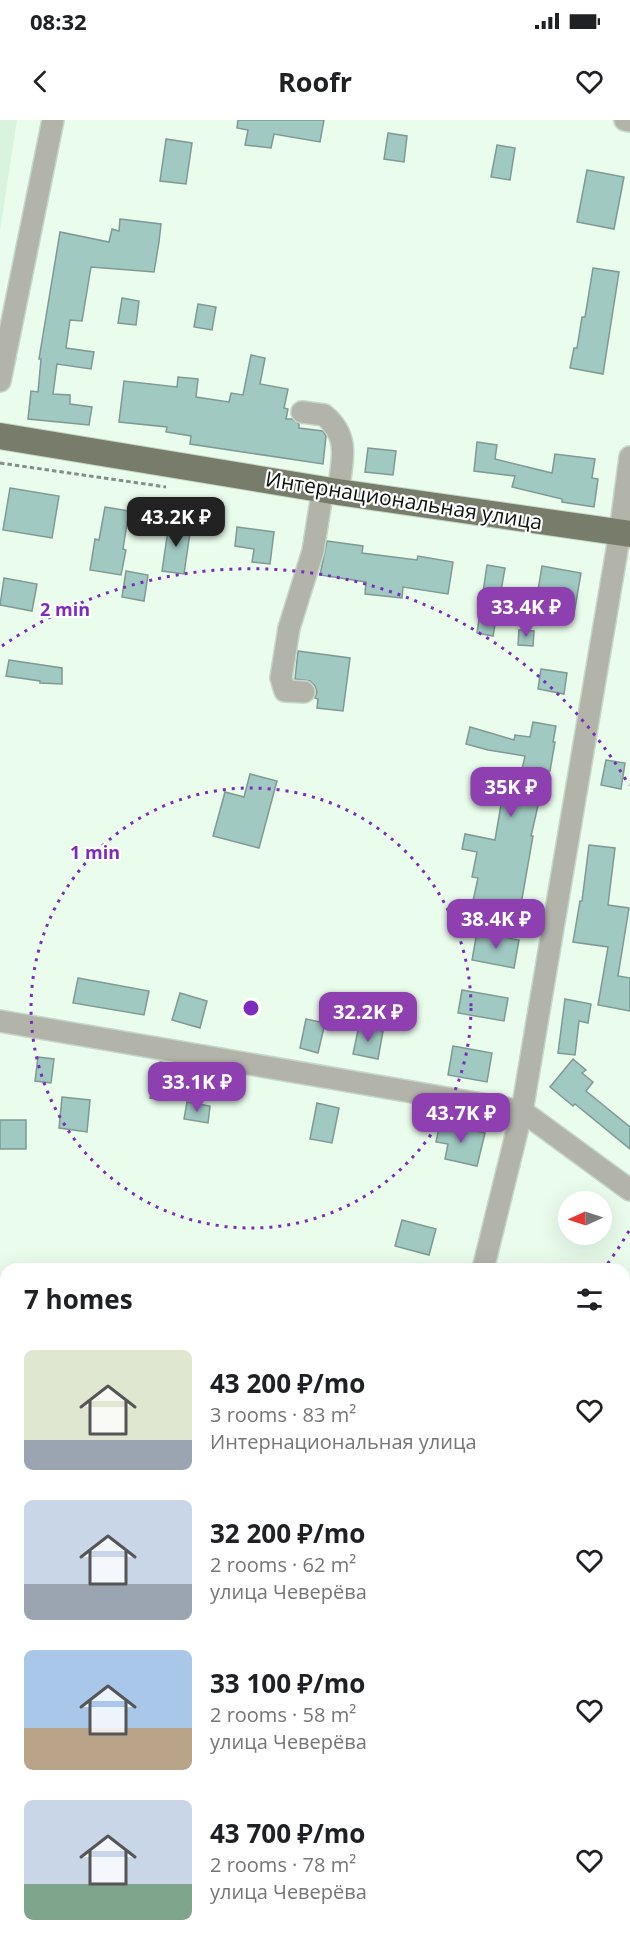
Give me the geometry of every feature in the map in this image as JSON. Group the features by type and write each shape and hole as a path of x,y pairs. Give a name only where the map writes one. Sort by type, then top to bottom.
{"main road":[{"name":"Интернациональная улица","path":"0,436 330,490 625,533"}],"street":[{"path":"0,381 53,120"},
{"path":"625,120 630,121"},
{"path":"302,412 324,415 340,432 343,445 289,628 281,678 285,691 304,692"},
{"path":"484,1263 522,1111 625,533 630,457"},
{"path":"0,1021 522,1111 630,1190"}],"shaded area":[{"path":"0,120 17,120 0,231"}],"building":[{"path":"238,120 324,120 320,142 274,134 271,148 245,145 248,130 237,128"},
{"path":"388,133 407,136 404,162 384,159"},
{"path":"166,139 192,143 186,184 160,181"},
{"path":"497,145 515,148 510,180 491,177"},
{"path":"587,170 624,177 614,229 577,222"},
{"path":"120,219 161,224 159,242 154,272 91,267 82,321 70,320 66,348 94,352 91,369 57,364 53,394 70,395 70,404 92,407 89,425 28,419 31,391 38,392 41,359 39,359 60,232 109,242 112,229 119,231"},
{"path":"593,268 619,272 603,374 570,368 574,348 577,348 582,317 585,317"},
{"path":"122,298 139,301 136,325 118,323"},
{"path":"198,304 216,307 212,330 194,327"},
{"path":"251,355 265,358 260,384 288,389 284,408 288,409 286,419 292,419 299,424 299,428 323,431 326,436 323,464 190,444 191,436 166,432 167,427 119,422 124,381 177,387 178,377 198,379 196,397 229,402 231,393 243,395"},
{"path":"477,442 497,445 495,459 552,473 555,454 595,459 592,478 598,479 594,507 562,502 562,499 512,487 515,476 474,471"},
{"path":"368,448 396,451 393,475 365,472"},
{"path":"10,488 59,496 52,538 3,530"},
{"path":"105,507 129,511 123,549 126,550 121,575 90,570 95,539 99,540"},
{"path":"169,523 191,526 184,574 162,571"},
{"path":"237,527 274,532 270,564 252,562 254,549 235,546"},
{"path":"327,541 363,546 362,553 417,560 418,556 453,562 448,594 403,587 402,598 365,594 366,582 320,575"},
{"path":"487,565 505,568 493,636 477,633"},
{"path":"542,566 581,573 574,614 535,608"},
{"path":"126,571 148,575 144,601 122,597"},
{"path":"4,578 37,584 32,611 0,605"},
{"path":"519,630 534,631 533,646 518,645"},
{"path":"298,651 350,658 343,711 317,708 318,699 315,698 317,692 315,686 310,681 295,679"},
{"path":"9,660 62,668 62,684 40,683 40,681 6,676"},
{"path":"541,669 567,673 564,694 538,689"},
{"path":"533,722 556,726 553,742 555,742 550,771 546,771 531,836 533,836 520,910 473,901 478,878 472,877 477,852 462,849 465,834 495,840 503,793 516,796 525,756 466,744 470,727 514,740 515,735 530,737"},
{"path":"606,760 625,763 621,789 601,785"},
{"path":"250,774 277,781 259,848 213,836 225,792 244,797"},
{"path":"589,845 615,848 608,905 629,908 618,976 630,978 630,1011 598,1005 608,947 573,942 580,901 582,901"},
{"path":"477,932 519,940 514,968 472,960"},
{"path":"78,978 149,991 144,1015 73,1003"},
{"path":"462,990 508,998 504,1021 458,1013"},
{"path":"180,993 207,1001 200,1028 172,1020"},
{"path":"565,999 591,1004 588,1023 579,1021 575,1055 558,1053"},
{"path":"306,1019 325,1023 318,1053 300,1048"},
{"path":"359,1026 383,1031 378,1059 353,1054"},
{"path":"453,1046 492,1053 487,1082 448,1075"},
{"path":"38,1057 54,1059 51,1083 35,1081"},
{"path":"573,1059 586,1070 582,1073 593,1082 586,1091 630,1127 630,1149 575,1104 573,1106 550,1087"},
{"path":"160,1062 171,1063 165,1100 150,1098"},
{"path":"62,1097 90,1100 87,1132 59,1128"},
{"path":"187,1102 210,1106 208,1123 184,1119"},
{"path":"317,1103 339,1108 332,1143 310,1139"},
{"path":"0,1120 26,1120 26,1149 0,1149"},
{"path":"440,1123 485,1133 477,1166 445,1159 448,1144 436,1142"},
{"path":"402,1220 436,1229 429,1255 395,1246"}]}
